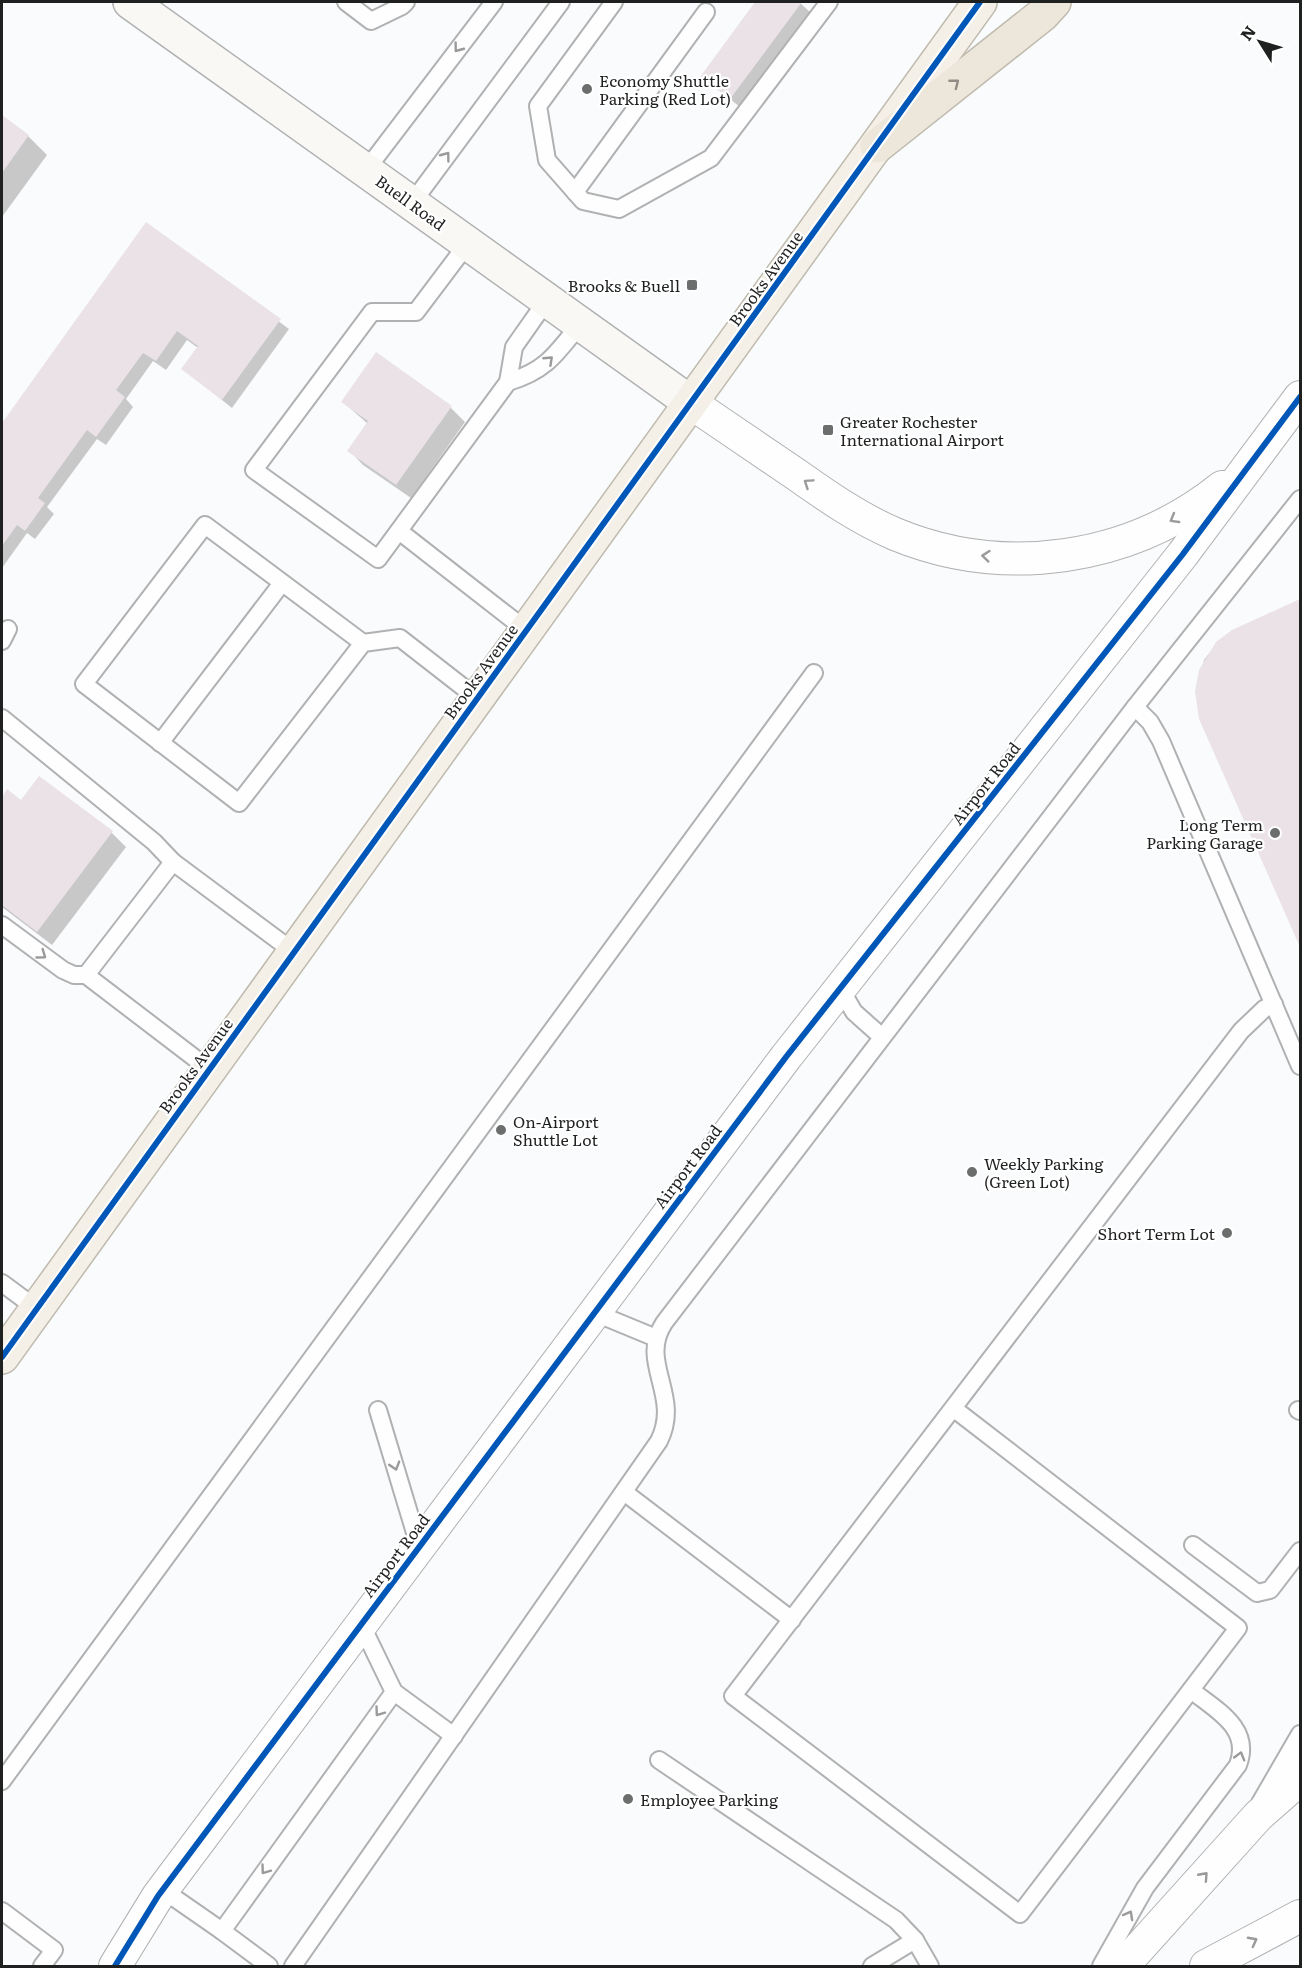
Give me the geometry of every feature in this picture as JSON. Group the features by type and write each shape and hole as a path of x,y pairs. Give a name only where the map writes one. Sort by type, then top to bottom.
{"highway":[{"path":"877,146 1042,15 1054,2"}],"main road":[{"name":"Brooks Avenue","path":"2,1357 980,2"}],"street":[{"name":"Buell Road","path":"130,2 691,403"},
{"name":"Airport Road","path":"115,1966 163,1890 593,1312 840,988 1183,554 1300,397"},
{"name":"Airport Road","path":"691,403 830,498 872,523 942,549 1005,558 1077,554 1120,544 1142,535 1207,499 1248,464 1267,442"},
{"path":"1123,1966 1235,1841 1300,1779"},
{"path":"1206,1966 1300,1916"}],"lane":[{"path":"346,2 371,21 406,2"},
{"path":"366,170 494,2"},
{"path":"412,202 561,2"},
{"path":"615,2 538,106 547,160 583,201 619,209 711,158 829,2"},
{"path":"575,192 706,12"},
{"path":"468,243 416,312 372,312 254,470 378,559 508,382 514,347 547,300"},
{"path":"508,382 531,375 553,358 580,324"},
{"path":"293,1966 659,1441 667,1418 666,1394 655,1356 657,1338 664,1323 1135,707 1300,499"},
{"path":"363,643 239,803 84,684 206,525 363,643 400,638 477,698"},
{"path":"399,531 526,630"},
{"path":"160,743 282,583"},
{"path":"2,1781 814,673"},
{"path":"1135,707 1150,722 1161,741 1300,1066"},
{"path":"2,720 154,842 173,862 294,952"},
{"path":"86,975 173,862"},
{"path":"2,925 63,970 74,975 86,975 209,1069"},
{"path":"840,988 854,1012 882,1037"},
{"path":"953,1408 1238,1628 1020,1914 734,1696 953,1408 1241,1031 1264,1009 1274,1004"},
{"path":"2,1283 37,1309"},
{"path":"593,1312 657,1338"},
{"path":"378,1410 419,1546"},
{"path":"624,1492 792,1620"},
{"path":"1193,1545 1257,1593 1270,1590 1300,1551"},
{"path":"361,1624 394,1692 454,1736"},
{"path":"1101,1966 1145,1888 1238,1765 1242,1753 1242,1742 1230,1723 1191,1690"},
{"path":"222,1931 394,1692"},
{"path":"1235,1841 1300,1734"},
{"path":"1235,1841 1300,1758"},
{"path":"659,1760 883,1910 915,1940 930,1966"},
{"path":"163,1890 269,1966"},
{"path":"4,1917 54,1950 42,1966"},
{"path":"872,1966 915,1940"}],"building":[{"path":"755,2 802,2 730,99 700,77"},
{"path":"2,115 29,135 2,173"},
{"path":"146,222 281,319 222,400 181,369 198,346 177,331 156,361 143,353 116,390 125,397 96,437 87,430 38,498 45,503 25,531 17,525 2,546 2,423"},
{"path":"376,352 452,406 396,485 347,451 368,421 341,402"},
{"name":"Long Term Parking Garage","path":"1300,599 1300,947 1199,719 1195,691 1199,670 1216,642 1232,630"},
{"path":"39,776 113,831 37,932 2,905 2,797 7,789 21,800"}],"cycle path":[{"path":"2,1357 980,2"},
{"path":"115,1966 158,1896 786,1057 1183,554 1300,397"}],"place":[{"name":"Economy Shuttle Parking (Red Lot)","path":"587,89"},
{"name":"Brooks & Buell","path":"692,285"},
{"name":"Greater Rochester International Airport","path":"828,430"},
{"name":"Long Term Parking Garage","path":"1275,833"},
{"name":"On-Airport Shuttle Lot","path":"501,1130"},
{"name":"Weekly Parking (Green Lot)","path":"972,1172"},
{"name":"Short Term Lot","path":"1227,1233"},
{"name":"Employee Parking","path":"628,1799"}]}
